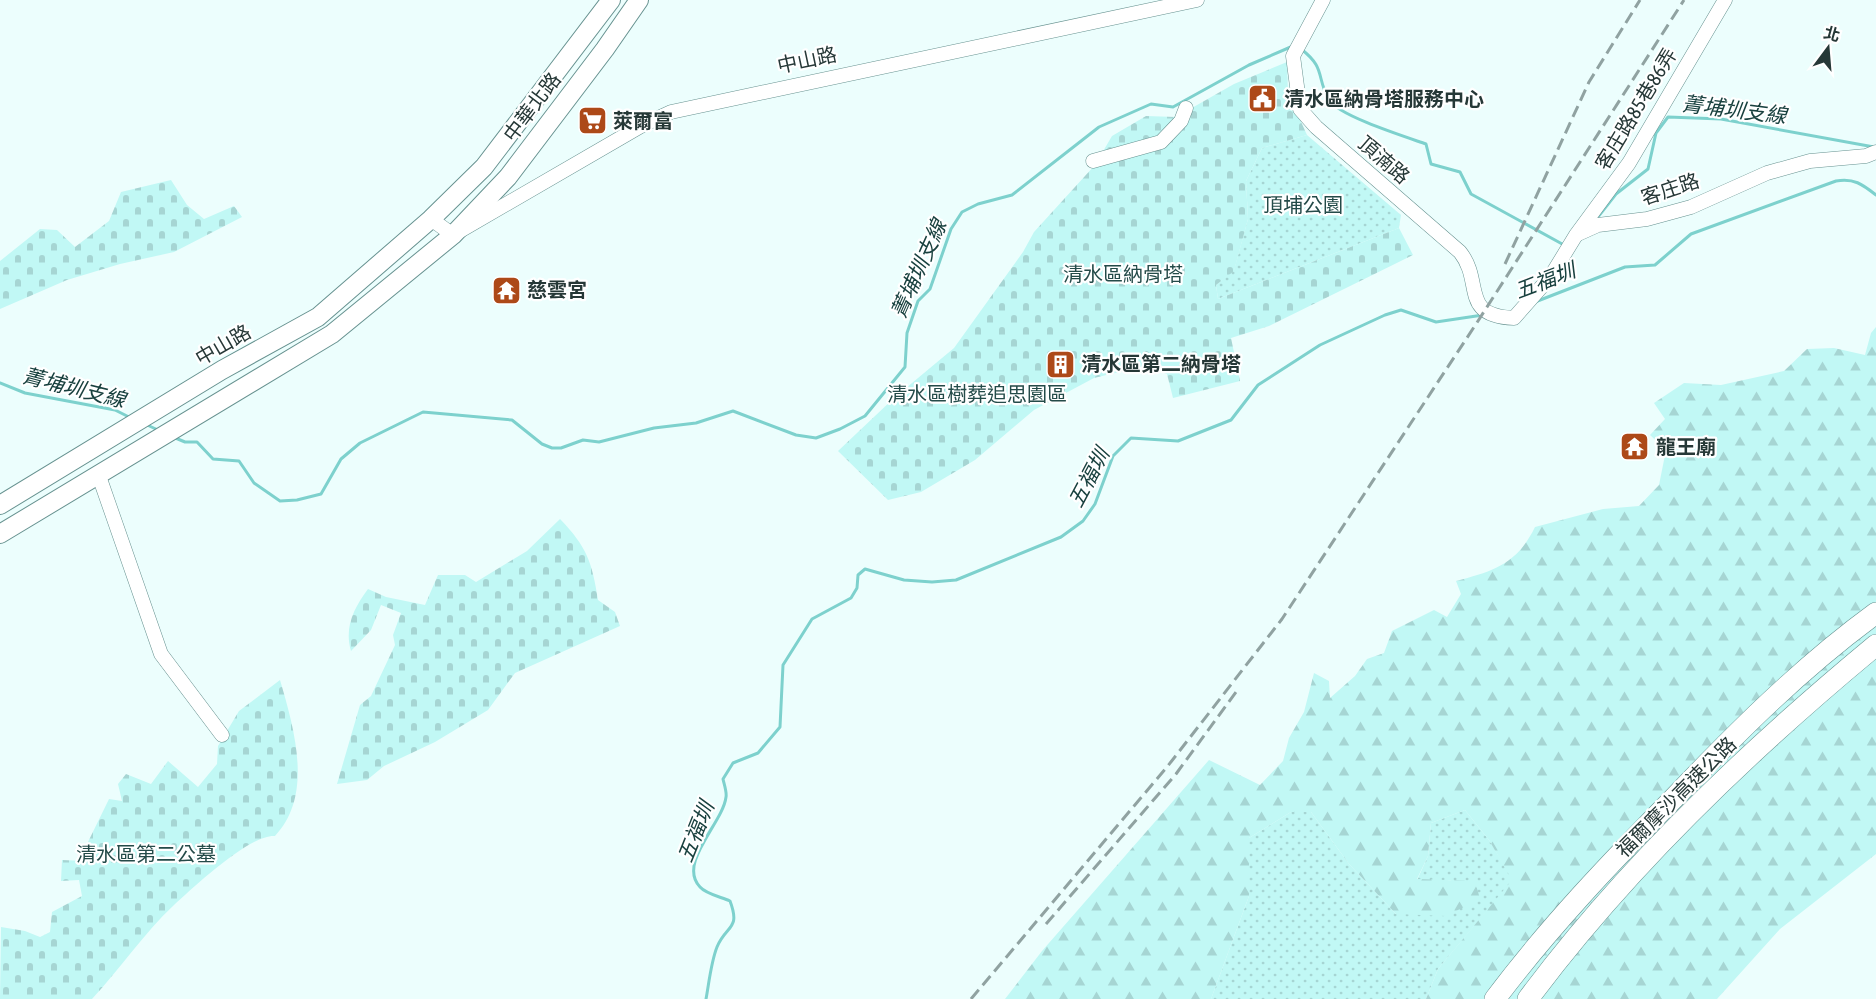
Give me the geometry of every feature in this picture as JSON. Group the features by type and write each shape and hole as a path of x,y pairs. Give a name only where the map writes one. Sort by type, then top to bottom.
{"highway":[{"name":"福爾摩沙高速公路","path":"1495,999 1533,949 1600,874 1702,769 1809,665 1876,614"},
{"name":"福爾摩沙高速公路","path":"1527,999 1623,884 1712,791 1814,696 1876,645"}],"main road":[{"name":"中華北路","path":"431,219 484,167 611,0"},
{"name":"中華北路","path":"453,235 508,177 605,49 639,0"},
{"name":"中山路","path":"0,505 222,370 318,317 431,219"},
{"name":"中山路","path":"0,534 332,334 453,235"}],"street":[{"name":"中山路","path":"453,235 633,131 671,112 1197,0"},
{"name":"頂湳路","path":"1323,0 1293,56 1300,109 1316,127 1460,252 1465,258 1474,296 1481,310 1498,317 1514,318 1551,276 1576,235"},
{"name":"客庄路85巷86弄","path":"1576,235 1629,163 1725,0"},
{"path":"1093,161 1161,142 1180,121 1186,108"},
{"name":"客庄路","path":"1576,235 1598,225 1647,219 1690,207 1778,170 1810,161 1866,156 1876,152"},
{"path":"431,219 453,235"},
{"path":"99,476 161,654 222,735"}],"green space":[{"name":"清水區納骨塔","path":"1287,62 1288,93 1307,135 1262,148 1246,181 1248,219 1234,271 1216,285 1218,299 1399,228 1413,255 1269,326 1231,338 1240,381 1173,398 1167,374 1144,366 1094,378 1034,410 975,460 921,492 888,500 838,451 894,398 954,348 1023,252 1034,232 1095,165 1112,136 1146,116 1176,117 1234,84"},
{"name":"頂埔公園","path":"1307,135 1401,215 1399,228 1218,299 1216,285 1234,270 1248,219 1246,181 1262,148"},
{"path":"171,180 187,205 204,219 234,206 242,217 174,252 120,264 67,280 0,309 0,261 40,229 57,230 75,247 109,221 121,192"},
{"path":"1876,327 1876,854 1780,929 1717,999 1426,999 1438,969 1512,880 1489,840 1465,810 1431,823 1428,856 1417,879 1475,881 1480,899 1446,916 1396,914 1349,864 1311,812 1291,812 1249,838 1249,896 1211,999 1005,999 1042,951 1209,760 1260,785 1283,761 1289,738 1304,712 1314,673 1329,681 1330,698 1355,676 1367,659 1384,653 1392,631 1434,610 1447,617 1461,594 1456,581 1482,574 1512,558 1528,540 1535,527 1603,509 1639,506 1659,485 1666,450 1650,435 1665,419 1654,403 1684,383 1721,385 1784,371 1807,349 1834,348 1865,355 1871,333"},
{"path":"560,519 587,556 598,600 615,612 620,626 515,673 488,710 435,742 384,766 367,780 337,784 360,705 371,696 395,645 393,635 401,613 381,605 371,630 351,651 349,634 352,618 358,603 368,589 386,597 425,605 438,575 465,575 476,582 527,551"},
{"name":"清水區第二公墓","path":"280,680 295,740 297,781 294,801 287,819 275,836 251,843 195,886 152,927 92,999 0,999 1,927 25,931 40,937 50,932 52,912 82,896 79,880 61,881 62,860 84,861 88,842 109,799 122,801 118,784 126,774 151,784 168,761 198,787 217,764 218,746 239,711"},
{"path":"1465,810 1489,840 1513,880 1438,969 1426,999 1211,999 1249,896 1249,838 1291,812 1311,812 1349,864 1396,914 1452,880 1417,880 1428,856 1431,823"}],"waterway":[{"name":"菁埔圳支線","path":"173,437 185,442 197,442 213,459 239,461 254,483 280,501 297,500 321,494 341,459 360,443 423,412 512,420 542,444 552,448 561,448 583,440 599,442 654,428 696,423 733,411 796,435 816,438 865,416 905,367 907,333 918,301 930,289 951,229 962,212 978,204 1012,195 1099,127 1151,104 1173,107 1249,65 1293,46"},
{"name":"菁埔圳支線","path":"1301,49 1317,67 1325,92 1335,106 1374,125 1426,144 1431,164 1460,172 1471,194 1564,245"},
{"name":"菁埔圳支線","path":"1594,222 1616,194 1648,169 1656,133 1668,117 1721,119 1874,147"},
{"name":"五福圳","path":"1535,302 1625,267 1655,265 1691,234 1836,181 1848,180 1858,183 1876,195"},
{"name":"五福圳","path":"706,999 717,947 731,927 734,917 730,901 700,887 694,877 694,866 697,855 723,807 726,795 723,779 733,763 758,753 780,727 783,665 812,619 851,598 857,588 858,575 865,569 904,580 932,582 956,580 1061,537 1083,521 1095,504 1113,456 1131,438 1178,441 1231,420 1258,385 1320,345 1385,315 1401,310 1436,322 1483,315"},
{"name":"菁埔圳支線","path":"0,383 25,393 115,410 131,418"},
{"name":"菁埔圳支線","path":"145,424 158,430"}],"railway":[{"path":"1505,264 1589,82 1640,0"},
{"path":"971,999 1167,767 1282,619 1478,321 1684,0"},
{"path":"1046,924 1176,774 1236,692"}],"place":[{"name":"清水區納骨塔服務中心","path":"1263,99"},
{"name":"萊爾富","path":"592,121"},
{"name":"慈雲宮","path":"506,290"},
{"name":"清水區第二納骨塔","path":"1060,364"},
{"name":"龍王廟","path":"1635,447"}],"park label":[{"name":"清水區樹葬追思園區","path":"977,394"}]}
